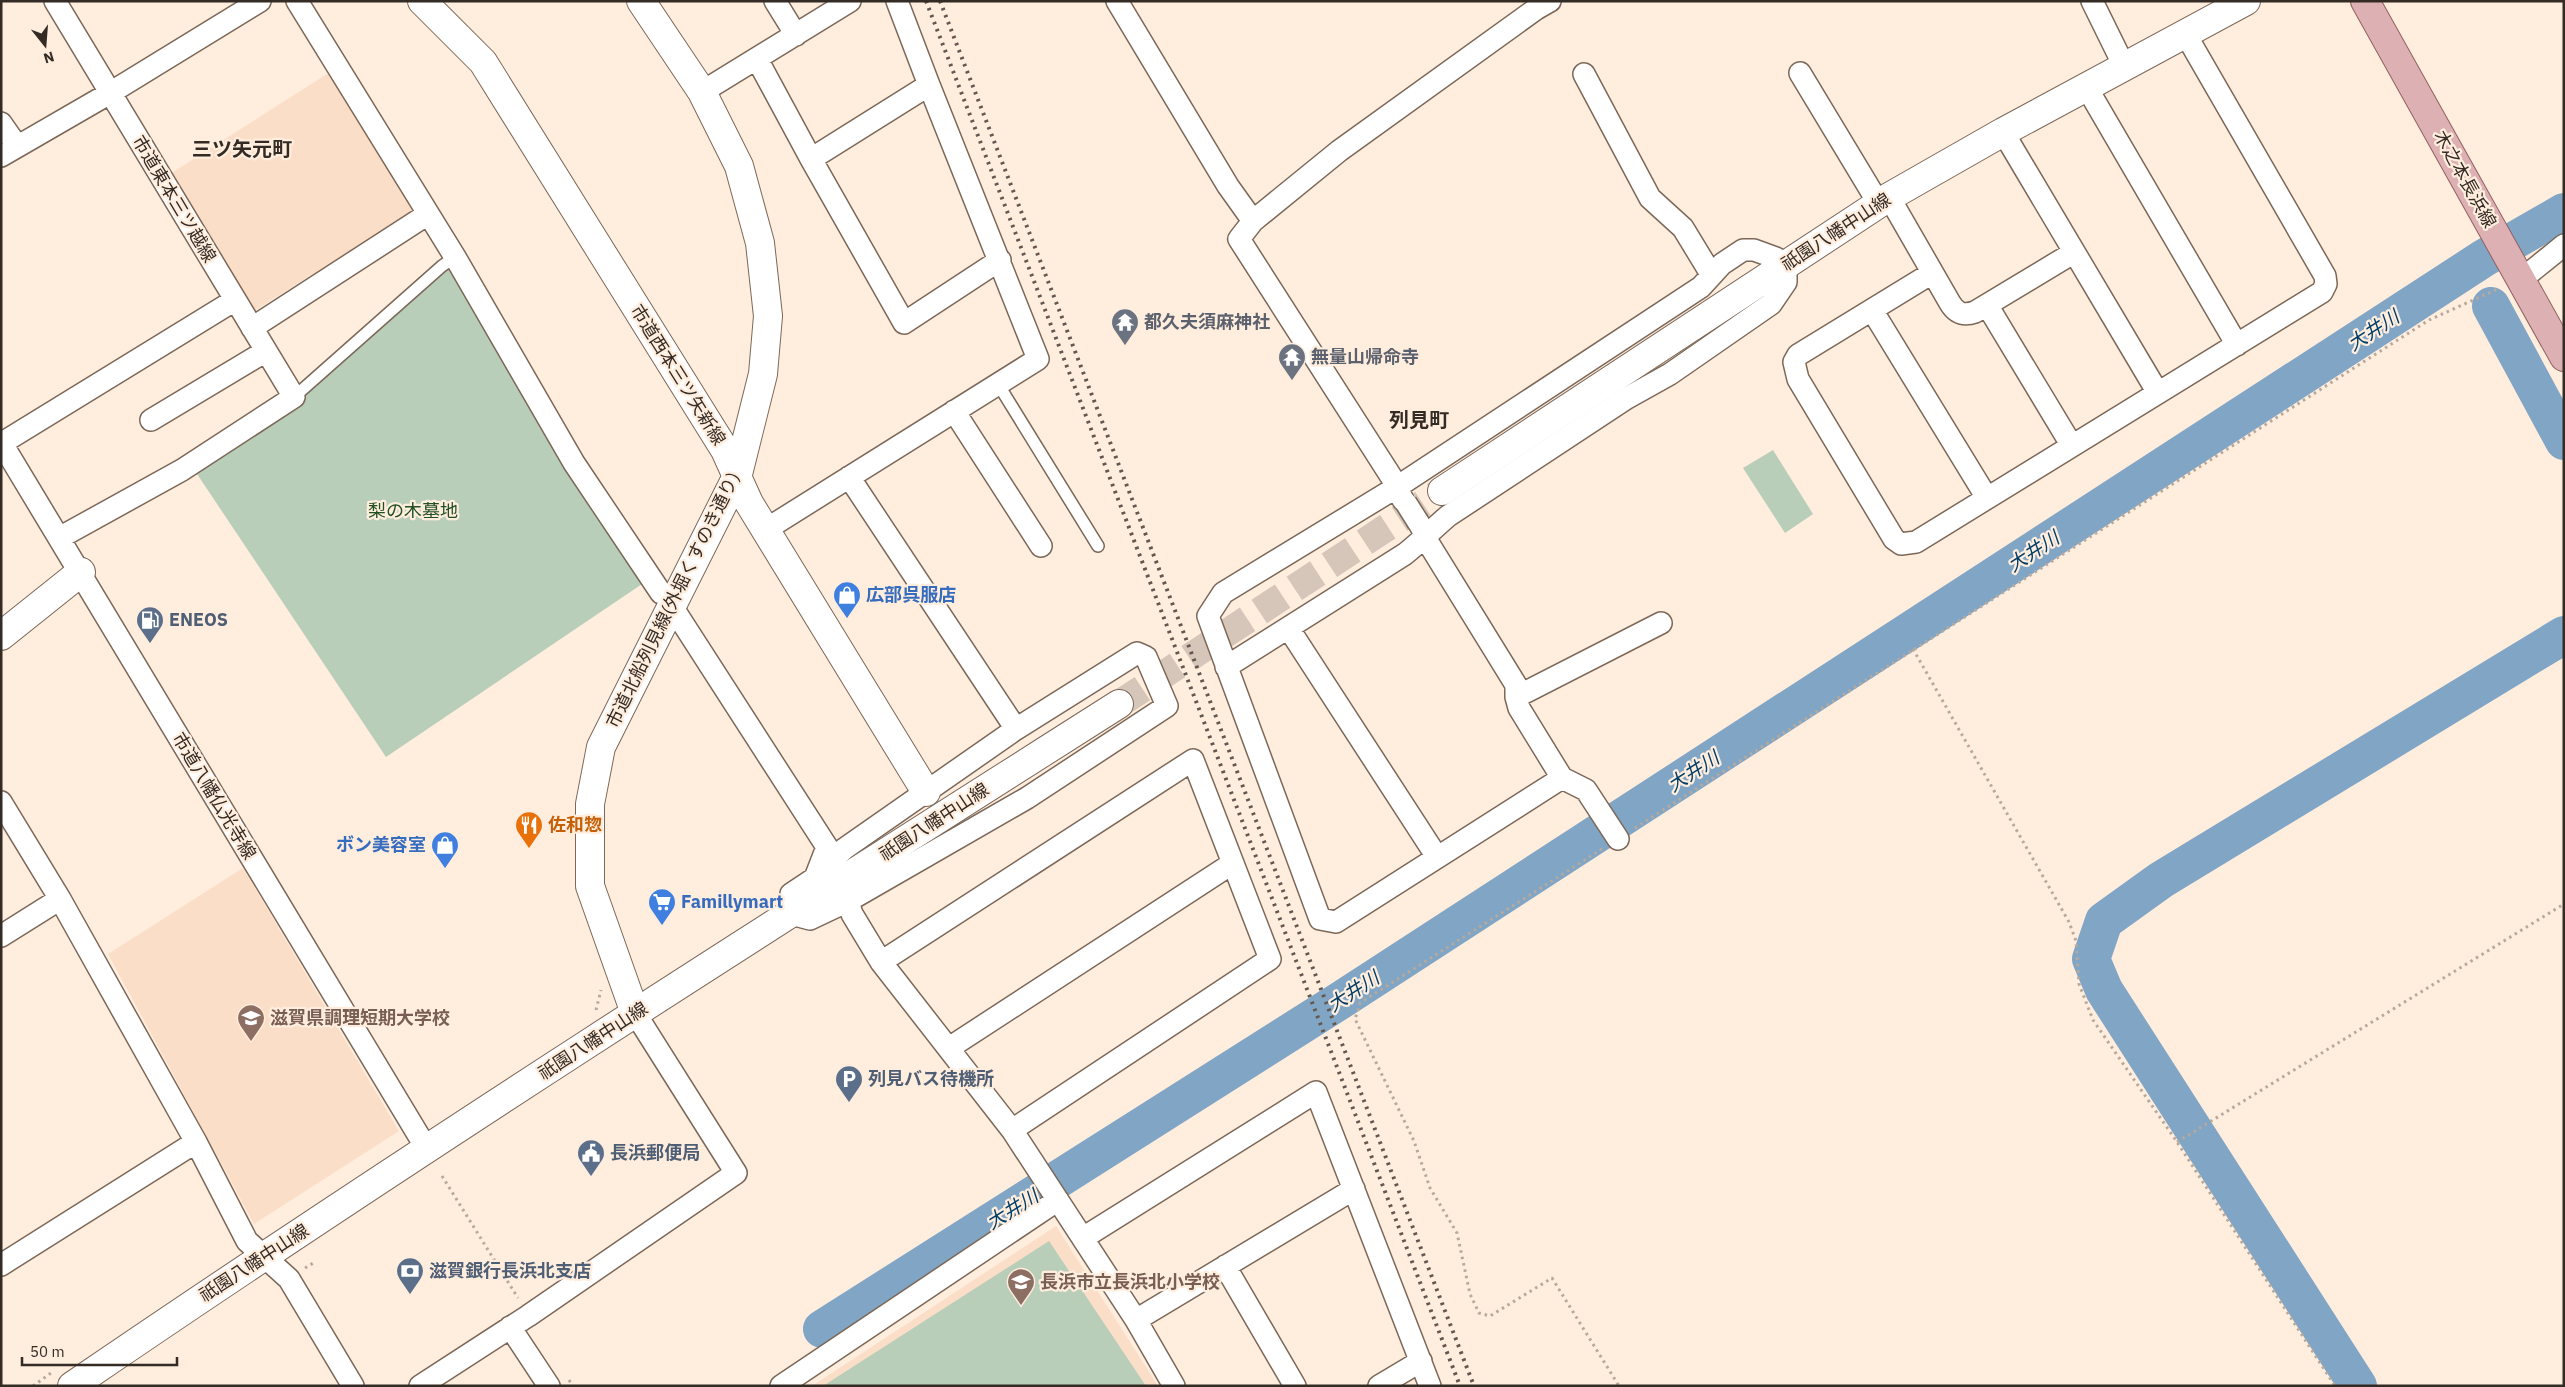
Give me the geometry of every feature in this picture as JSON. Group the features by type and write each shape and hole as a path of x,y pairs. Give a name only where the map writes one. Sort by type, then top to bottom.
{"main road":[{"name":"市道西本三ツ矢新線","path":"422,1 483,62 726,450 749,503 926,792"},
{"name":"市道北船列見線(外堀くすのき通り)","path":"634,1013 590,886 590,804 601,747 667,600 738,474 763,374 768,316 760,243 739,166 702,92 641,1"},
{"name":"祇園八幡中山線","path":"1442,491 1884,200 2003,132 2125,68 2246,1"},
{"name":"木之本長浜線","path":"2365,1 2564,357"},
{"path":"1,636 81,572"},
{"name":"祇園八幡中山線","path":"65,1377 428,1151 634,1013 1119,704"}],"street":[{"name":"市道東本三ツ越線","path":"55,1 294,397"},
{"path":"297,1 454,257 574,463 667,600 827,847 815,878"},
{"path":"775,1 796,35"},
{"path":"702,92 850,1"},
{"path":"765,530 1038,359 897,1"},
{"path":"1117,1 1228,186 1253,221"},
{"path":"1550,1 1536,9 1339,151 1253,221 1239,239 1401,495 1516,685 1516,697 1519,708 1562,778 1586,790 1612,830"},
{"path":"2092,1 2125,68"},
{"path":"1,123 9,151 110,93 252,3"},
{"path":"1932,274 1798,355 1794,366 1798,379 1889,531 1897,542 1912,544 2322,292 2326,282 2186,35"},
{"path":"756,59 810,160 904,323 1000,260"},
{"path":"1800,73 1958,312 1969,314 1987,305 2073,253"},
{"path":"1584,74 1650,198 1683,228 1711,274"},
{"path":"810,160 929,85"},
{"path":"2087,88 2237,345"},
{"path":"2003,132 2073,253 2158,393"},
{"path":"252,328 428,214"},
{"path":"2520,276 2564,245"},
{"path":"1226,668 1405,554 1422,529 1448,516 1627,398 1670,374 1771,304 1786,282 1786,273 1776,258 1766,254 1743,250 1731,257 1711,274 1701,287 1401,495 1223,593 1208,616 1226,668 1320,919 1336,922 1562,778"},
{"path":"2,442 235,300"},
{"path":"1987,305 2072,446"},
{"path":"1872,310 1987,498"},
{"path":"151,420 266,351"},
{"path":"59,538 182,470 294,397"},
{"path":"954,411 1041,546"},
{"name":"市道八幡仏光寺線","path":"2,442 428,1151"},
{"path":"849,477 1016,729"},
{"path":"1516,697 1661,623"},
{"path":"1289,629 1437,857"},
{"path":"1137,653 1146,657 1167,706 1026,798 848,901 810,919 791,914 791,894 815,878 844,849 926,792 1016,729 1137,653"},
{"path":"881,962 1193,760 1270,959 1012,1130"},
{"path":"1,802 60,899 196,1142 247,1241 289,1278 353,1386"},
{"path":"949,1048 1233,863"},
{"path":"1,936 60,899"},
{"path":"848,901 852,914 881,962 1012,1130 1136,1320 1174,1386"},
{"path":"420,1386 528,1316 736,1173 634,1013"},
{"path":"1083,1238 1316,1092 1430,1386"},
{"path":"1,1264 196,1142"},
{"path":"1136,1320 1354,1189"},
{"path":"781,1386 1056,1197"},
{"path":"1225,1266 1295,1386"},
{"path":"510,1327 549,1386"},
{"path":"1380,1386 1421,1361"}],"lane":[{"path":"294,397 454,257"},
{"path":"998,384 1098,546"}],"path":[{"path":"1619,1386 1552,1278 1490,1316 1479,1314 1470,1294 1457,1233 1430,1188 1414,1141 1355,1019 1360,1003 1612,830 1913,649 2430,320 2520,276"},
{"path":"1913,649 2069,922 2076,941 2079,984 2093,1020 2177,1142 2335,1386"},
{"path":"2177,1142 2564,904"},
{"path":"594,1016 602,984"},
{"path":"442,1176 528,1316"},
{"path":"33,1386 65,1377"},
{"path":"568,1378 573,1386"}],"shaded area":[{"path":"330,72 415,209 251,313 170,174"},
{"name":"滋賀県調理短期大学校","path":"243,868 399,1131 254,1224 108,954"},
{"name":"長浜市立長浜北小学校","path":"1056,1226 1158,1386 812,1386"}],"green space":[{"name":"梨の木墓地","path":"454,261 648,580 386,757 191,465 287,407"},
{"path":"1773,450 1813,514 1785,533 1743,468"},
{"name":"長浜市立長浜北小学校","path":"1049,1241 1146,1386 823,1386"}],"waterway":[{"name":"大井川","path":"822,1329 1341,1000 2484,258 2564,212"},
{"path":"2491,306 2564,441"},
{"path":"2358,1386 2104,990 2091,959 2104,921 2161,880 2564,635"}],"tunnel":[{"path":"1119,704 1442,491"}],"railway":[{"path":"926,1 1460,1386"},
{"path":"940,1 1474,1386"}],"place":[{"name":"都久夫須麻神社","path":"1125,346"},
{"name":"無量山帰命寺","path":"1292,381"},
{"name":"広部呉服店","path":"847,619"},
{"name":"ENEOS","path":"150,644"},
{"name":"佐和惣","path":"529,849"},
{"name":"ボン美容室","path":"445,869"},
{"name":"Famillymart","path":"662,926"},
{"name":"滋賀県調理短期大学校","path":"251,1042"},
{"name":"列見バス待機所","path":"849,1103"},
{"name":"長浜郵便局","path":"591,1177"},
{"name":"滋賀銀行長浜北支店","path":"410,1295"},
{"name":"長浜市立長浜北小学校","path":"1021,1306"}],"district":[{"name":"三ツ矢元町","path":"242,149"},
{"name":"列見町","path":"1419,420"}]}
